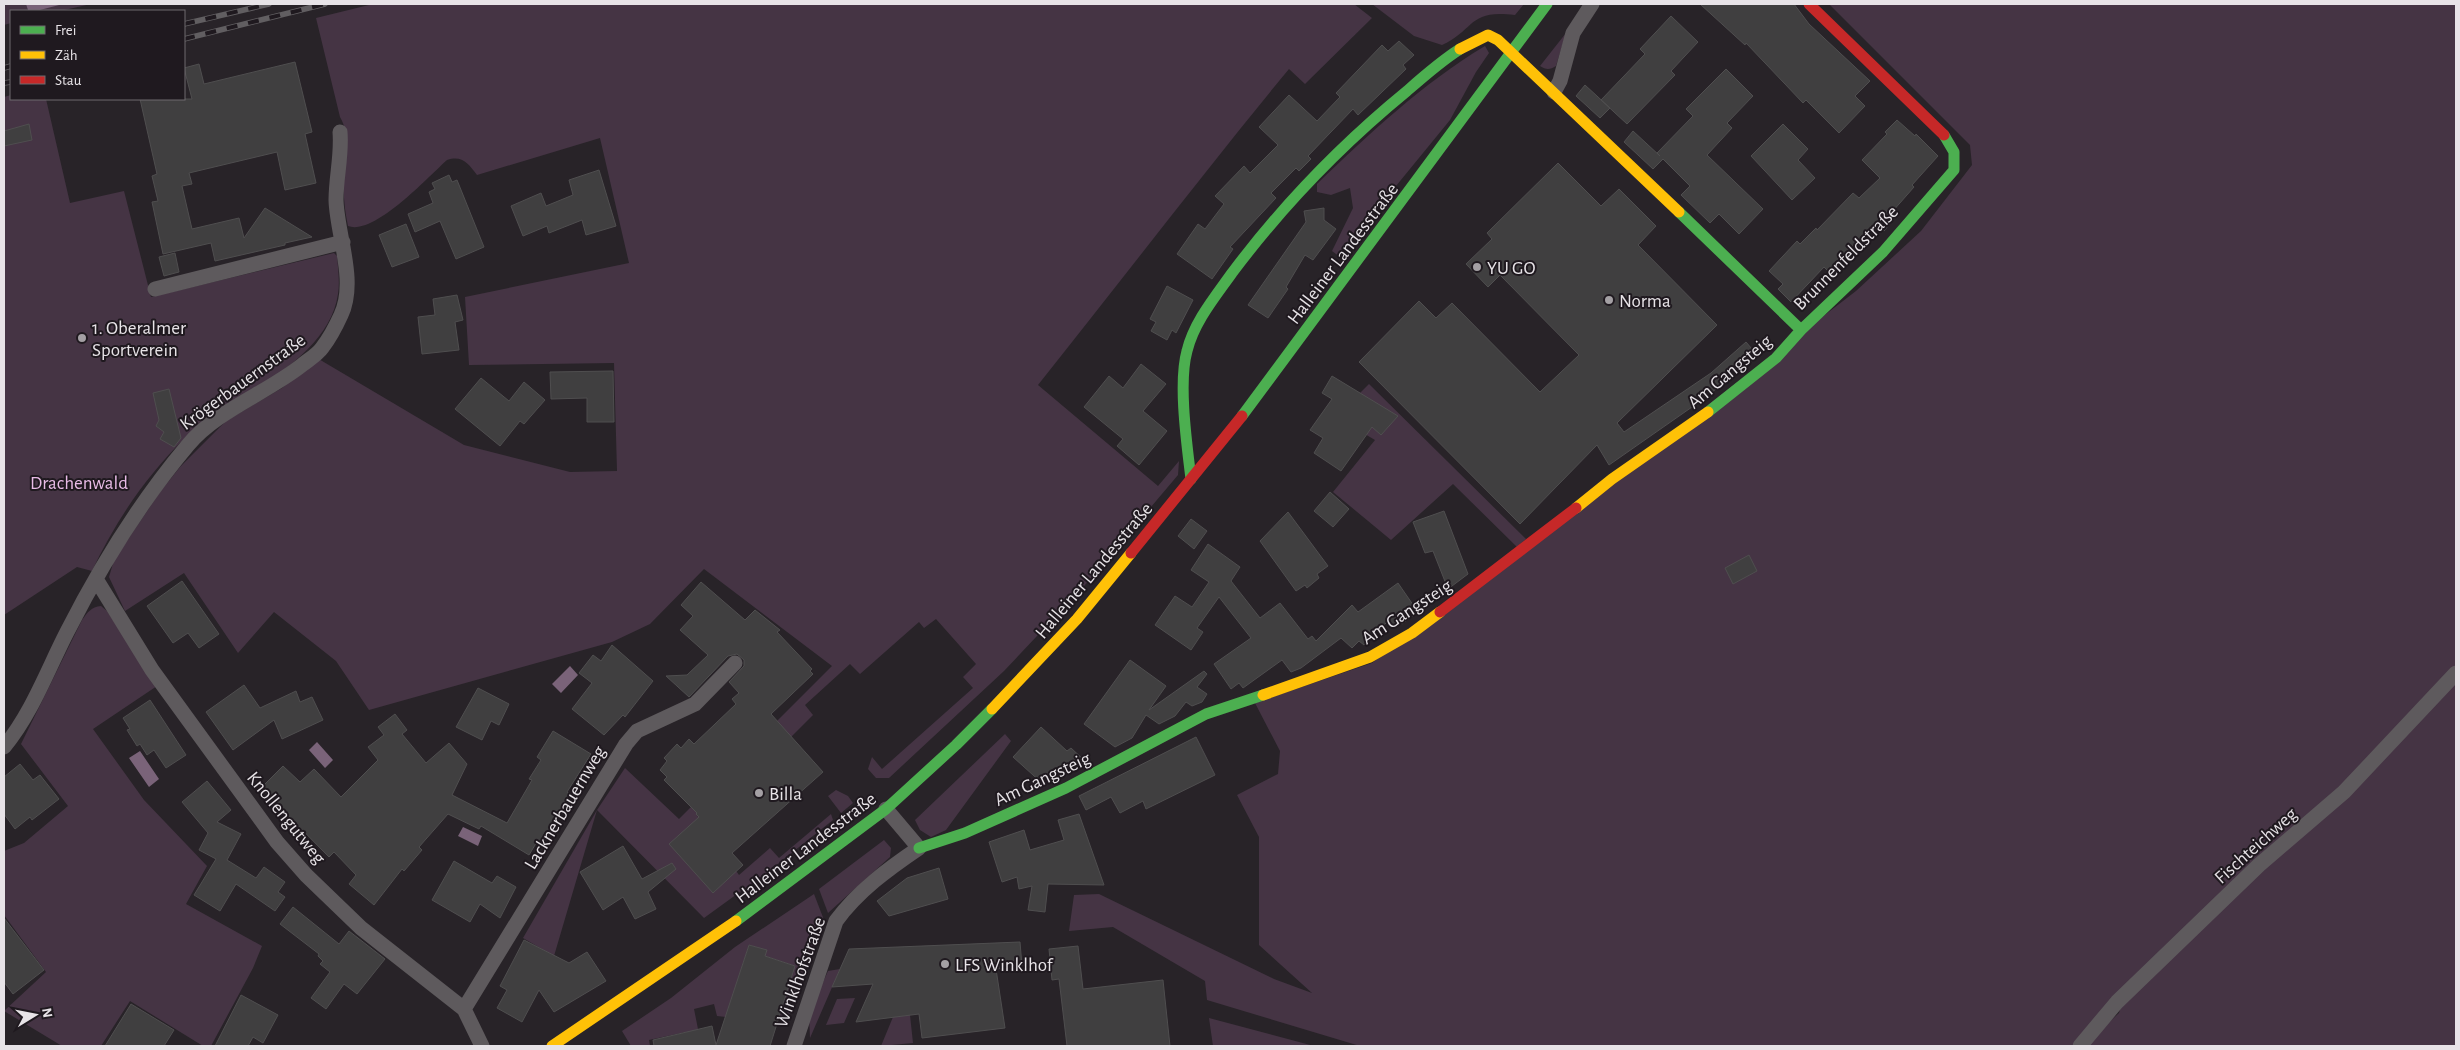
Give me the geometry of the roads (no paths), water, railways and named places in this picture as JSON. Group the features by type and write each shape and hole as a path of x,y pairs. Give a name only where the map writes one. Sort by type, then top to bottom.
{"street":[{"name":"Halleiner Landesstraße","path":"552,1046 750,911 886,809 956,745 1047,652 1077,619 1240,418 1547,4"},
{"path":"1554,92 1560,81 1573,34 1592,4"},
{"name":"Brunnenfeldstraße","path":"1191,478 1184,400 1186,352 1195,328 1242,259 1301,190 1355,136 1442,62 1473,41 1488,35 1498,40 1510,54 1554,92 1801,330 1883,252 1954,170 1956,161 1952,144 1939,129 1809,4"},
{"name":"Krögerbauernstraße","path":"4,747 19,729 96,579 134,516 190,443 221,416 282,381 321,349 342,314 346,295 343,242 337,220 336,198 341,144 340,132"},
{"path":"155,288 343,242"},
{"name":"Am Gangsteig","path":"919,848 964,832 1066,788 1206,714 1370,657 1412,633 1612,479 1698,420 1738,389 1776,358 1801,330"},
{"name":"Knollengutweg","path":"96,579 152,670 277,842 306,875 361,928 464,1009 482,1046"},
{"name":"Lacknerbauernweg","path":"464,1009 626,744 637,731 695,704 735,663"},
{"name":"Fischteichweg","path":"2080,1046 2117,1002 2259,865 2344,792 2456,673"},
{"path":"886,809 919,848"},
{"name":"Winklhofstraße","path":"794,1046 836,921 849,904 865,889 892,866 919,848"}],"railway":[{"path":"185,24 269,4"},
{"path":"185,39 325,4"},
{"path":"4,68 10,66"},
{"path":"4,83 10,82"}],"place":[{"name":"YU GO","path":"1477,267"},
{"name":"Norma","path":"1609,300"},
{"name":"1. Oberalmer Sportverein","path":"82,338"},
{"name":"Billa","path":"759,793"},
{"name":"LFS Winklhof","path":"945,964"}],"park label":[{"name":"Drachenwald","path":"79,482"}]}
